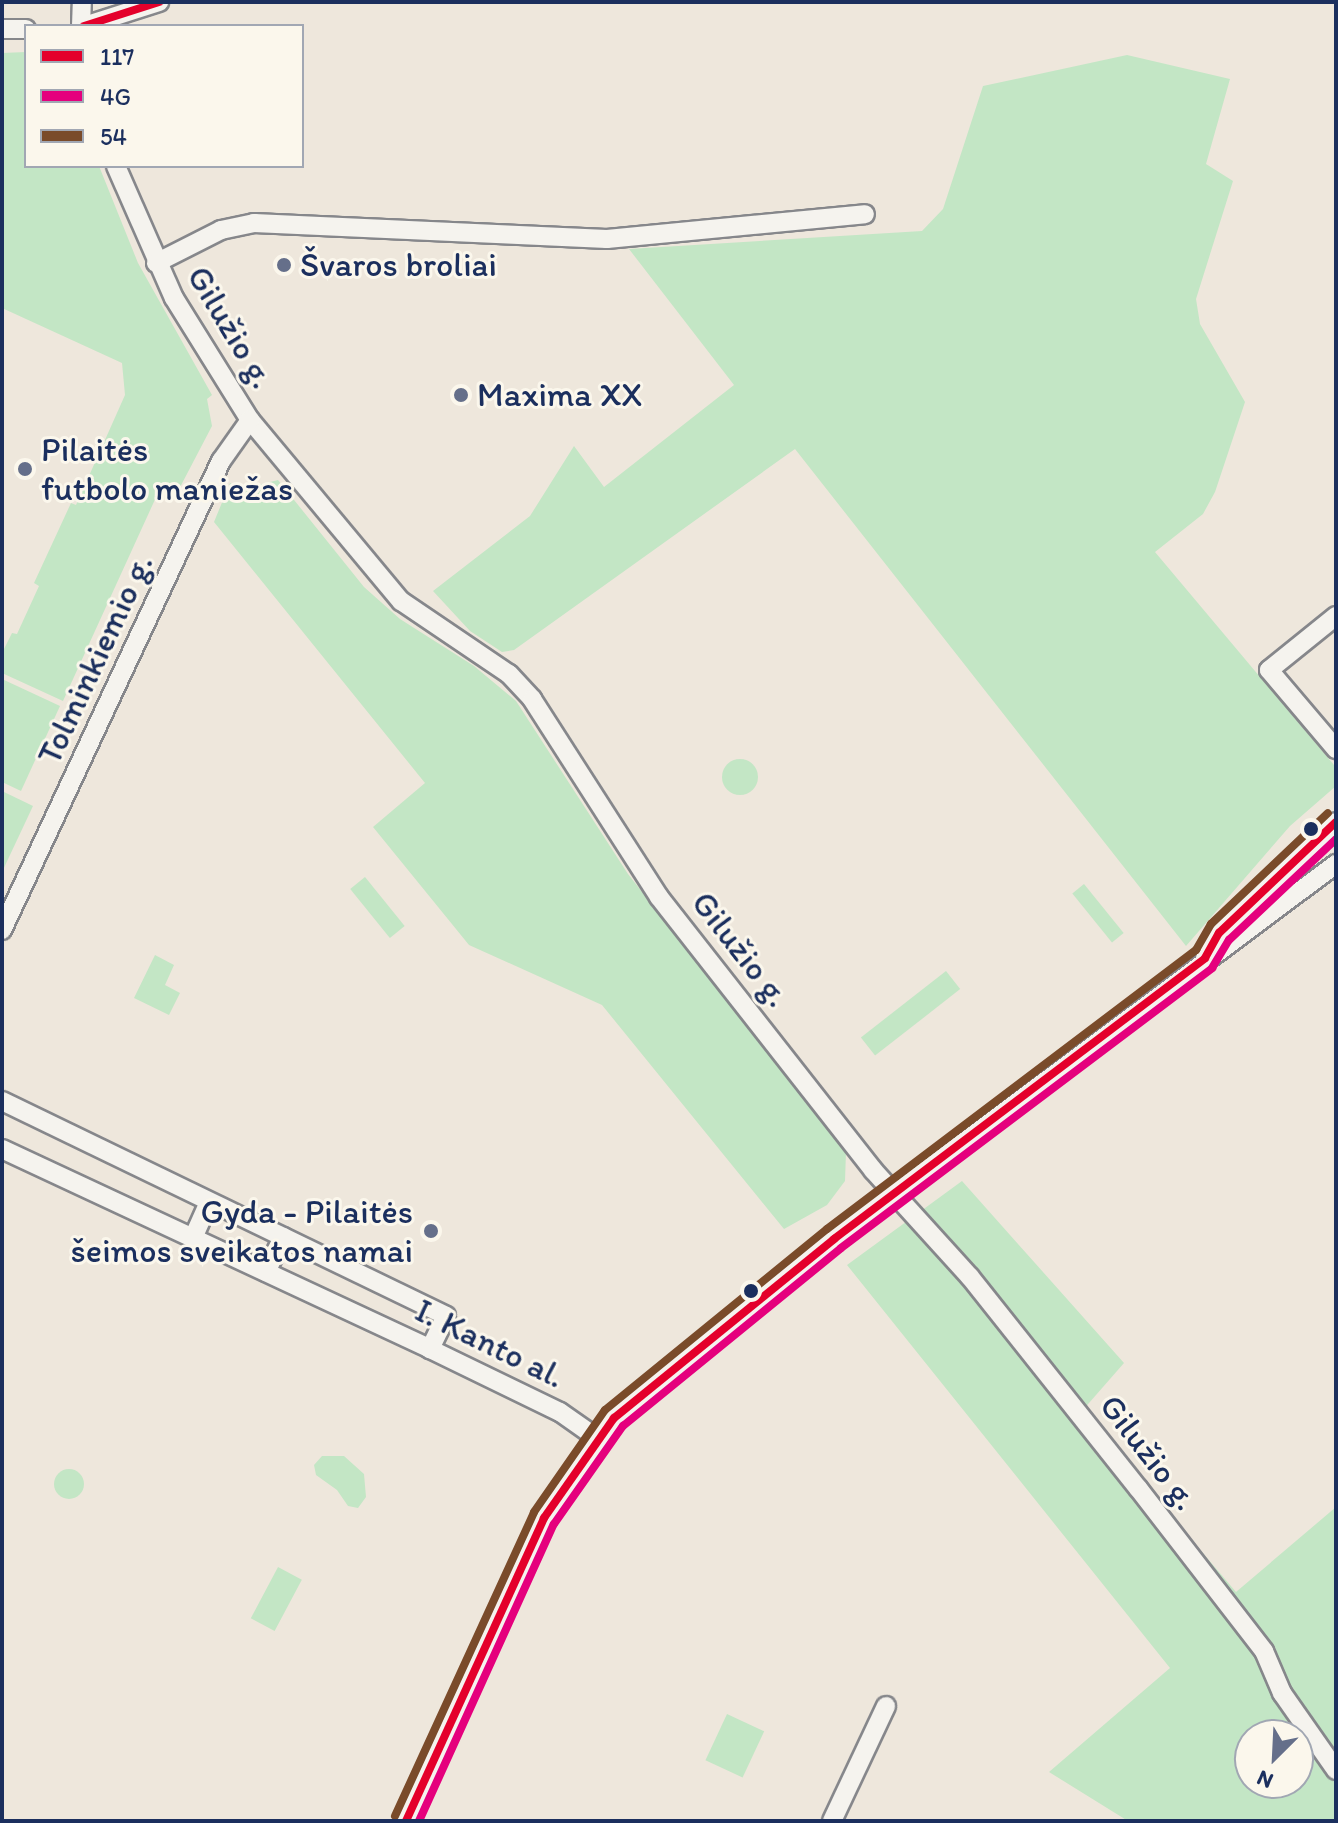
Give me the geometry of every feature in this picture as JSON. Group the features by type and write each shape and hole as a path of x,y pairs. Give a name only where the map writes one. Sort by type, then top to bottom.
{"street":[{"path":"82,2 82,24"},
{"path":"88,24 159,2"},
{"path":"2,29 24,29"},
{"name":"Gilužio g.","path":"117,168 156,263 250,420 401,601 509,674 532,699 659,897 894,1195 970,1277 1221,1595 1264,1651 1282,1693 1336,1770"},
{"path":"156,263 221,230 254,223 607,239 865,214"},
{"name":"Tolminkiemio g.","path":"2,930 221,461 250,420"},
{"path":"1336,616 1269,670 1336,749"},
{"path":"1205,958 1219,933 1336,822"},
{"path":"406,1821 544,1518 597,1438 614,1418 894,1195 1205,958 1229,946 1336,864"},
{"name":"I. Kanto al.","path":"2,1101 446,1316 430,1349"},
{"name":"I. Kanto al.","path":"2,1149 560,1412 597,1438"},
{"path":"193,1238 209,1202"},
{"path":"266,1272 283,1237"},
{"path":"832,1821 886,1706"}],"green space":[{"path":"24,52 24,168 100,168 138,263 212,395 207,399 212,426 177,493 163,482 63,701 2,673 2,653 12,633 17,634 39,586 34,583 71,503 76,505 125,395 122,363 2,308 2,53"},
{"path":"1127,55 1230,79 1206,164 1233,181 1196,299 1200,324 1245,402 1215,492 1203,514 1155,552 1334,765 1336,786 1290,826 1186,946 795,449 514,650 502,652 470,631 433,591 530,516 574,446 604,487 734,385 629,249 922,231 943,209 983,86"},
{"path":"278,480 364,587 400,619 474,666 516,701 628,874 846,1152 845,1181 827,1205 784,1229 602,1005 469,945 373,827 425,783 214,522 230,483 242,489"},
{"path":"2,679 60,706 21,791 2,782"},
{"path":"740,759 753,764 758,777 753,790 740,795 727,790 722,777 727,764"},
{"path":"2,791 33,806 2,872"},
{"path":"365,877 405,926 390,938 350,889"},
{"path":"1084,884 1124,933 1112,942 1072,893"},
{"path":"155,955 174,965 165,985 180,993 169,1015 134,998"},
{"path":"946,971 960,989 875,1056 861,1037"},
{"path":"962,1181 1124,1363 1082,1411 1236,1592 1336,1507 1336,1821 1128,1821 1049,1772 1170,1668 847,1265"},
{"path":"322,1456 344,1456 364,1474 366,1497 358,1508 348,1506 337,1490 316,1475 314,1465"},
{"path":"69,1469 75,1470 83,1478 83,1490 75,1498 69,1499 63,1498 55,1490 54,1484 55,1478 63,1470"},
{"path":"278,1567 302,1580 275,1631 251,1618"},
{"path":"727,1714 764,1731 743,1778 705,1760"}],"transit line":[{"name":"117","path":"90,24 159,2"},
{"name":"54","path":"395,1816 534,1512 605,1410 827,1229 1196,950 1211,924 1328,813"},
{"name":"117","path":"406,1821 544,1518 614,1418 834,1239 1205,958 1219,933 1336,822"},
{"name":"4G","path":"419,1821 554,1524 623,1426 841,1248 1212,968 1229,940 1336,839"}],"place":[{"name":"Švaros broliai","path":"284,265"},
{"name":"Maxima XX","path":"461,395"},
{"name":"Pilaitės futbolo maniežas","path":"25,469"},
{"name":"Gyda - Pilaitės šeimos sveikatos namai","path":"431,1231"}]}
